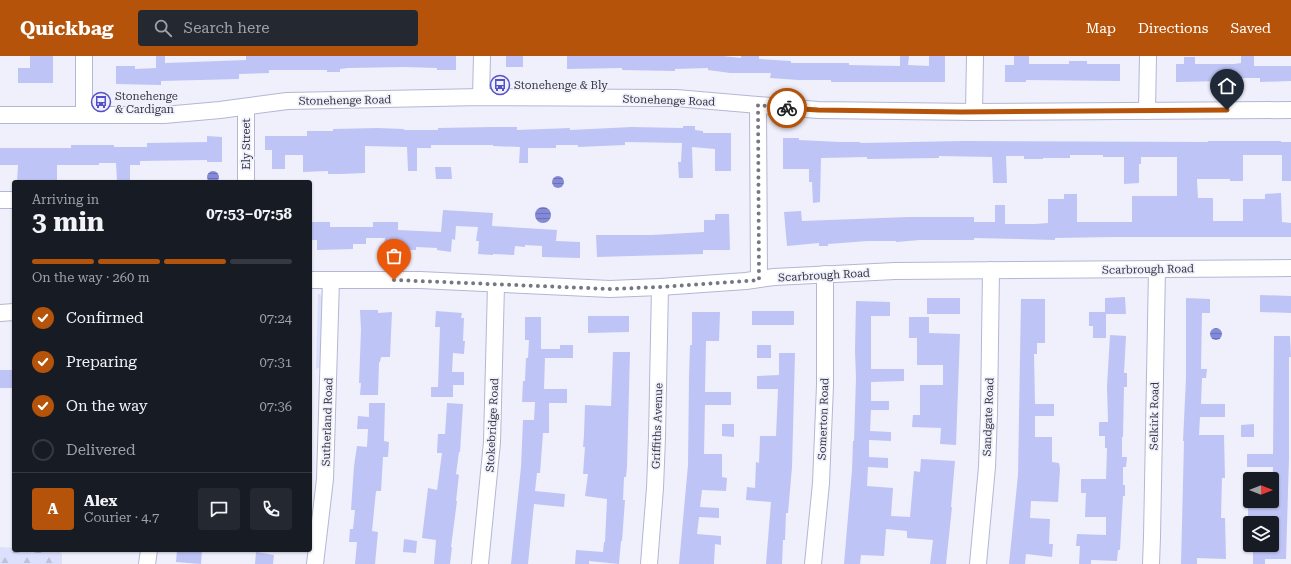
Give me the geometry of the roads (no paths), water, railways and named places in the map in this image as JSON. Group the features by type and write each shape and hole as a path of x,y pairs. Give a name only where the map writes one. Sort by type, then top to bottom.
{"street":[{"path":"84,56 84,115"},
{"path":"482,56 482,97"},
{"path":"974,112 975,56"},
{"path":"1147,111 1148,56"},
{"name":"Stonehenge Road","path":"0,115 164,115 287,101 482,97 676,98 818,110 974,112 1291,110"},
{"path":"758,105 759,280"},
{"name":"Ely Street","path":"246,106 246,180"},
{"path":"0,200 12,200"},
{"name":"Scarbrough Road","path":"312,280 420,280 496,285 610,289 660,287 825,274 895,271 1291,268"},
{"name":"Selkirk Road","path":"1151,564 1157,269"},
{"name":"Sandgate Road","path":"978,564 987,467 991,270"},
{"name":"Somerton Road","path":"813,564 821,483 825,385 825,274"},
{"name":"Sutherland Road","path":"315,564 326,447 330,280"},
{"name":"Stokebridge Road","path":"480,564 489,485 492,436 496,285"},
{"name":"Griffiths Avenue","path":"648,564 658,437 660,287"},
{"path":"0,313 12,312"},
{"path":"147,564 148,552"}],"water":[{"path":"211,171 215,171 219,175 218,180 207,179 207,175"},
{"path":"556,176 560,176 564,182 560,188 556,188 552,184 552,180"},
{"path":"543,207 549,209 551,215 549,221 543,223 537,221 535,215 537,209"},
{"path":"1214,328 1218,328 1222,334 1218,340 1214,340 1210,336 1210,332"}],"place":[{"name":"Stonehenge & Bly","path":"500,85"},
{"name":"Stonehenge & Cardigan","path":"101,102"}]}
